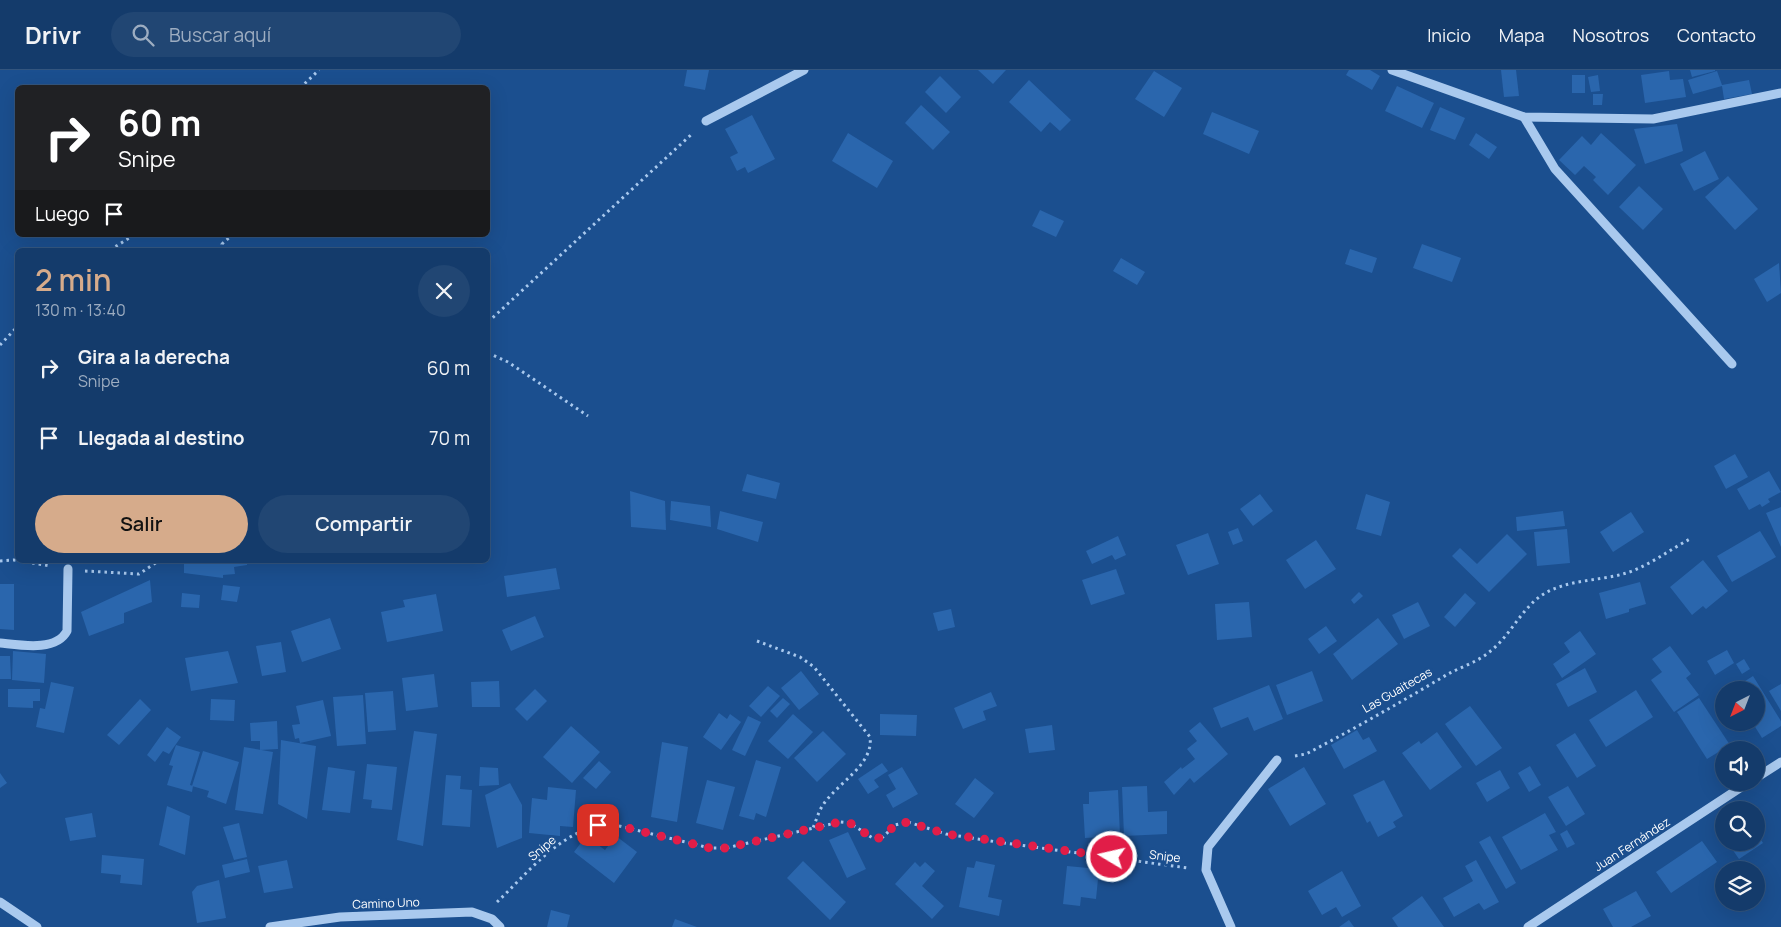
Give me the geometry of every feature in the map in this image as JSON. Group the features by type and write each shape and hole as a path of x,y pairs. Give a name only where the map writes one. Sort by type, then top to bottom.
{"street":[{"path":"706,121 804,70"},
{"path":"1392,70 1524,117 1653,119 1781,93"},
{"path":"1524,117 1554,168 1732,364"},
{"path":"0,643 52,644 63,639 67,631 68,569"},
{"path":"1231,927 1206,870 1208,847 1277,760"},
{"path":"1765,772 1781,762"},
{"name":"Juan Fernández","path":"1528,927 1736,791"},
{"path":"0,902 12,912 37,927"},
{"path":"0,914 12,912"},
{"name":"Camino Uno","path":"270,927 340,916 472,912 484,915"},
{"path":"484,915 492,919 500,927"}],"path":[{"path":"303,85 319,70"},
{"path":"490,320 706,121"},
{"path":"113,248 131,237"},
{"path":"224,248 222,244 230,237"},
{"path":"0,345 15,329"},
{"path":"490,355 508,362 588,416"},
{"name":"Las Guaitecas","path":"1277,760 1306,754 1487,654 1505,638 1522,613 1542,595 1558,588 1623,574 1690,539"},
{"path":"757,641 800,657 814,667 870,737 872,747 866,759 823,805 812,830"},
{"name":"Snipe","path":"484,915 551,850 578,833 598,825 611,824 710,848 726,848 812,830 840,822 850,823 874,839 883,837 895,825 908,822 946,834 989,841 1206,870"}],"building":[{"path":"687,70 709,70 705,90 684,86"},
{"path":"978,70 1006,70 993,84"},
{"path":"1349,70 1370,70 1380,76 1372,90 1346,75"},
{"path":"1501,70 1516,70 1519,96 1504,97"},
{"path":"1690,70 1715,70 1715,71 1692,77"},
{"path":"1154,71 1182,88 1164,117 1135,99"},
{"path":"1669,71 1670,80 1683,79 1686,97 1645,103 1641,75"},
{"path":"1717,71 1722,85 1749,80 1752,94 1724,99 1722,86 1693,94 1688,80"},
{"path":"1572,75 1585,75 1585,93 1572,93"},
{"path":"1598,75 1600,91 1591,92 1588,77"},
{"path":"940,76 961,97 946,113 925,92"},
{"path":"1029,80 1071,120 1060,131 1050,122 1041,132 1009,102"},
{"path":"1397,86 1434,103 1422,128 1385,111"},
{"path":"1593,94 1603,94 1602,105 1593,105"},
{"path":"921,105 950,132 933,150 905,123"},
{"path":"1440,107 1465,118 1455,140 1430,130"},
{"path":"1212,112 1259,131 1249,154 1203,134"},
{"path":"752,115 775,159 748,173 745,167 737,171 730,157 738,153 725,129"},
{"path":"1677,124 1683,151 1645,164 1634,129"},
{"path":"848,133 893,161 877,188 832,161"},
{"path":"1476,133 1497,147 1489,159 1469,145"},
{"path":"1601,133 1636,165 1608,195 1593,180 1596,177 1584,166 1575,175 1559,160 1582,136 1591,145"},
{"path":"1705,151 1719,179 1694,191 1680,164"},
{"path":"1728,176 1758,209 1735,230 1705,197"},
{"path":"1639,186 1663,209 1643,230 1619,207"},
{"path":"1040,210 1064,221 1056,237 1032,226"},
{"path":"1422,244 1461,258 1452,282 1413,268"},
{"path":"1350,249 1377,258 1372,273 1345,264"},
{"path":"1121,258 1145,272 1137,285 1113,271"},
{"path":"1779,263 1781,293 1767,302 1754,279"},
{"path":"1735,454 1748,477 1726,489 1714,466"},
{"path":"1769,471 1781,492 1768,499 1770,502 1762,507 1760,504 1749,510 1737,489"},
{"path":"747,474 780,483 776,499 742,491"},
{"path":"630,491 665,501 666,530 631,527"},
{"path":"1260,494 1273,511 1253,526 1240,509"},
{"path":"1366,494 1390,502 1381,536 1356,529"},
{"path":"671,501 710,506 711,527 670,520"},
{"path":"1781,507 1781,547 1766,513"},
{"path":"720,511 763,522 758,542 717,529"},
{"path":"1563,511 1565,526 1517,531 1516,517"},
{"path":"1631,512 1644,532 1613,552 1600,532"},
{"path":"1238,528 1243,541 1233,545 1228,532"},
{"path":"1567,529 1570,563 1537,566 1534,532"},
{"path":"1760,531 1776,557 1732,582 1717,556"},
{"path":"1208,533 1219,564 1188,575 1176,545"},
{"path":"1507,534 1527,554 1489,592 1452,556 1460,548 1477,564"},
{"path":"1118,536 1126,555 1115,560 1112,555 1092,564 1086,551"},
{"path":"1316,540 1336,569 1305,589 1286,560"},
{"path":"1703,560 1728,591 1706,609 1703,606 1692,615 1670,587"},
{"path":"184,563 247,563 247,565 234,567 235,574 223,575 223,578 184,573"},
{"path":"556,568 560,589 507,597 504,576"},
{"path":"1116,569 1125,594 1091,605 1082,580"},
{"path":"150,580 152,602 124,613 124,623 89,636 81,612"},
{"path":"1640,582 1646,604 1629,609 1629,612 1606,619 1599,593"},
{"path":"0,584 14,584 14,630 0,629"},
{"path":"223,585 240,587 237,602 221,600"},
{"path":"1359,592 1363,596 1354,604 1351,600"},
{"path":"182,593 200,595 199,608 181,607"},
{"path":"1465,593 1476,603 1455,627 1444,617"},
{"path":"436,594 443,631 387,642 381,612 405,607 403,600"},
{"path":"1249,602 1252,637 1217,640 1215,604"},
{"path":"1418,602 1430,626 1404,639 1392,615"},
{"path":"951,609 955,627 938,631 933,613"},
{"path":"535,616 544,637 511,651 502,630"},
{"path":"330,618 341,649 302,662 291,631"},
{"path":"1378,618 1398,644 1352,680 1333,654"},
{"path":"1326,626 1337,641 1319,654 1308,639"},
{"path":"1580,631 1596,654 1562,678 1553,664 1570,652 1564,643"},
{"path":"281,642 286,672 262,676 256,646"},
{"path":"1670,646 1691,674 1686,678 1699,695 1674,712 1651,680 1662,672 1652,659"},
{"path":"1727,650 1734,663 1715,675 1707,661"},
{"path":"13,651 46,654 44,683 12,680"},
{"path":"228,651 238,683 191,691 185,658"},
{"path":"0,656 10,656 11,679 0,679"},
{"path":"1744,659 1750,669 1742,674 1736,664"},
{"path":"1585,668 1597,692 1568,707 1556,684"},
{"path":"801,671 819,694 799,710 781,688"},
{"path":"1312,671 1323,701 1287,715 1276,685"},
{"path":"434,674 438,707 406,711 402,678"},
{"path":"1753,676 1756,681 1745,681"},
{"path":"499,681 500,707 472,707 471,682"},
{"path":"51,682 74,687 64,733 36,727 40,708 45,709"},
{"path":"1781,684 1781,711 1769,691"},
{"path":"1269,685 1283,719 1254,731 1248,717 1221,728 1213,708"},
{"path":"768,686 780,696 761,717 749,706"},
{"path":"8,689 40,689 40,701 33,701 33,708 8,707"},
{"path":"535,689 547,701 527,721 515,709"},
{"path":"1636,690 1653,717 1606,747 1589,720"},
{"path":"393,691 396,730 368,732 365,693"},
{"path":"991,692 997,706 983,711 986,720 963,729 954,708"},
{"path":"363,695 366,744 337,746 333,697"},
{"path":"1765,695 1781,721 1781,726 1762,738 1758,731 1765,731"},
{"path":"783,698 790,704 777,718 770,711"},
{"path":"1699,698 1715,722 1715,731 1721,731 1727,741 1715,741 1715,754 1707,759 1677,712"},
{"path":"140,699 151,710 119,745 107,735"},
{"path":"211,699 235,700 234,721 210,720"},
{"path":"323,700 331,736 300,743 299,738 295,739 292,725 300,724 296,706"},
{"path":"1470,706 1502,748 1476,766 1445,724"},
{"path":"719,713 727,719 730,714 741,722 721,750 703,737"},
{"path":"793,714 813,732 788,759 768,741"},
{"path":"880,714 917,715 916,736 880,735"},
{"path":"748,716 761,722 745,756 732,750"},
{"path":"277,721 278,749 260,750 260,741 251,741 250,723"},
{"path":"1200,722 1228,754 1194,783 1190,778 1174,795 1164,782 1181,767 1182,769 1195,759 1187,749 1197,741 1189,731"},
{"path":"1052,725 1055,750 1029,753 1025,729"},
{"path":"571,726 600,752 572,783 543,757"},
{"path":"167,727 181,737 169,754 163,751 155,762 147,755"},
{"path":"1357,730 1363,740 1369,737 1377,751 1344,769 1331,745"},
{"path":"414,731 437,734 423,846 397,840"},
{"path":"823,731 846,754 817,782 794,758"},
{"path":"1437,732 1462,767 1430,790 1402,753 1419,741 1421,744"},
{"path":"1575,733 1596,766 1577,778 1556,745"},
{"path":"281,740 316,746 307,819 278,804"},
{"path":"662,742 688,747 677,822 651,817"},
{"path":"176,745 200,752 190,785 193,786 192,792 167,785 173,766 169,765"},
{"path":"244,747 273,752 263,814 235,810"},
{"path":"203,751 239,762 226,804 207,797 209,791 192,786"},
{"path":"756,760 781,767 766,817 756,813 754,820 739,816"},
{"path":"599,761 611,772 596,789 583,778"},
{"path":"882,763 888,771 874,780 879,787 868,794 858,779"},
{"path":"367,764 397,767 392,810 371,808 372,800 363,799"},
{"path":"1530,766 1541,785 1529,792 1518,773"},
{"path":"328,767 355,771 350,813 322,810"},
{"path":"480,767 498,768 499,785 479,786"},
{"path":"902,767 918,794 893,808 886,795 896,789 888,775"},
{"path":"1304,767 1326,804 1290,826 1268,789"},
{"path":"1500,770 1510,788 1487,802 1476,783"},
{"path":"0,773 7,783 0,788"},
{"path":"446,775 461,776 460,789 472,790 470,827 442,825"},
{"path":"975,778 994,793 974,818 955,804"},
{"path":"707,780 735,787 723,830 696,823"},
{"path":"1384,780 1403,816 1393,822 1396,827 1378,837 1370,821 1367,823 1353,795"},
{"path":"510,783 522,805 522,838 497,848 485,795"},
{"path":"1147,786 1148,812 1167,811 1167,834 1124,836 1122,787"},
{"path":"1568,786 1585,814 1566,826 1548,797"},
{"path":"548,787 576,790 573,827 560,826 560,836 529,833 532,798 547,800"},
{"path":"1118,790 1120,836 1085,838 1083,804 1089,804 1089,792"},
{"path":"167,806 190,816 185,855 159,845"},
{"path":"92,813 96,837 70,841 65,818"},
{"path":"1545,813 1556,832 1549,835 1558,850 1521,870 1502,837"},
{"path":"239,823 247,857 234,860 223,827"},
{"path":"1567,830 1575,844 1567,848 1560,834"},
{"path":"848,832 866,869 847,878 829,840"},
{"path":"586,836 605,850 616,836 637,852 614,883 574,852"},
{"path":"1490,836 1516,883 1506,889 1479,842"},
{"path":"1702,841 1716,861 1671,893 1656,872"},
{"path":"1733,851 1751,851 1739,859"},
{"path":"102,855 144,859 142,885 120,883 121,875 101,873"},
{"path":"247,859 250,872 225,878 222,865"},
{"path":"287,860 293,888 264,893 258,866"},
{"path":"1476,860 1499,902 1484,910 1479,903 1454,917 1443,898 1473,881 1465,866"},
{"path":"803,861 846,902 830,920 787,878"},
{"path":"976,861 995,865 988,897 1002,900 999,916 959,907 967,867 974,868"},
{"path":"915,862 920,867 925,862 935,871 922,886 944,906 932,919 895,884"},
{"path":"1067,866 1099,869 1096,899 1081,897 1080,906 1063,904"},
{"path":"1342,871 1361,906 1342,917 1336,907 1322,915 1308,891"},
{"path":"219,880 226,918 197,923 192,892 197,886"},
{"path":"1636,891 1651,916 1631,927 1613,927 1603,909"},
{"path":"1422,896 1444,927 1398,927 1392,918"},
{"path":"551,910 570,915 567,927 547,927"},
{"path":"675,919 697,927 672,927"},
{"path":"1349,920 1354,927 1339,927"}],"route":[{"path":"598,825 611,824 710,848 726,848 812,830 840,822 850,823 874,839 883,837 895,825 908,822 946,834 1112,857"}]}
